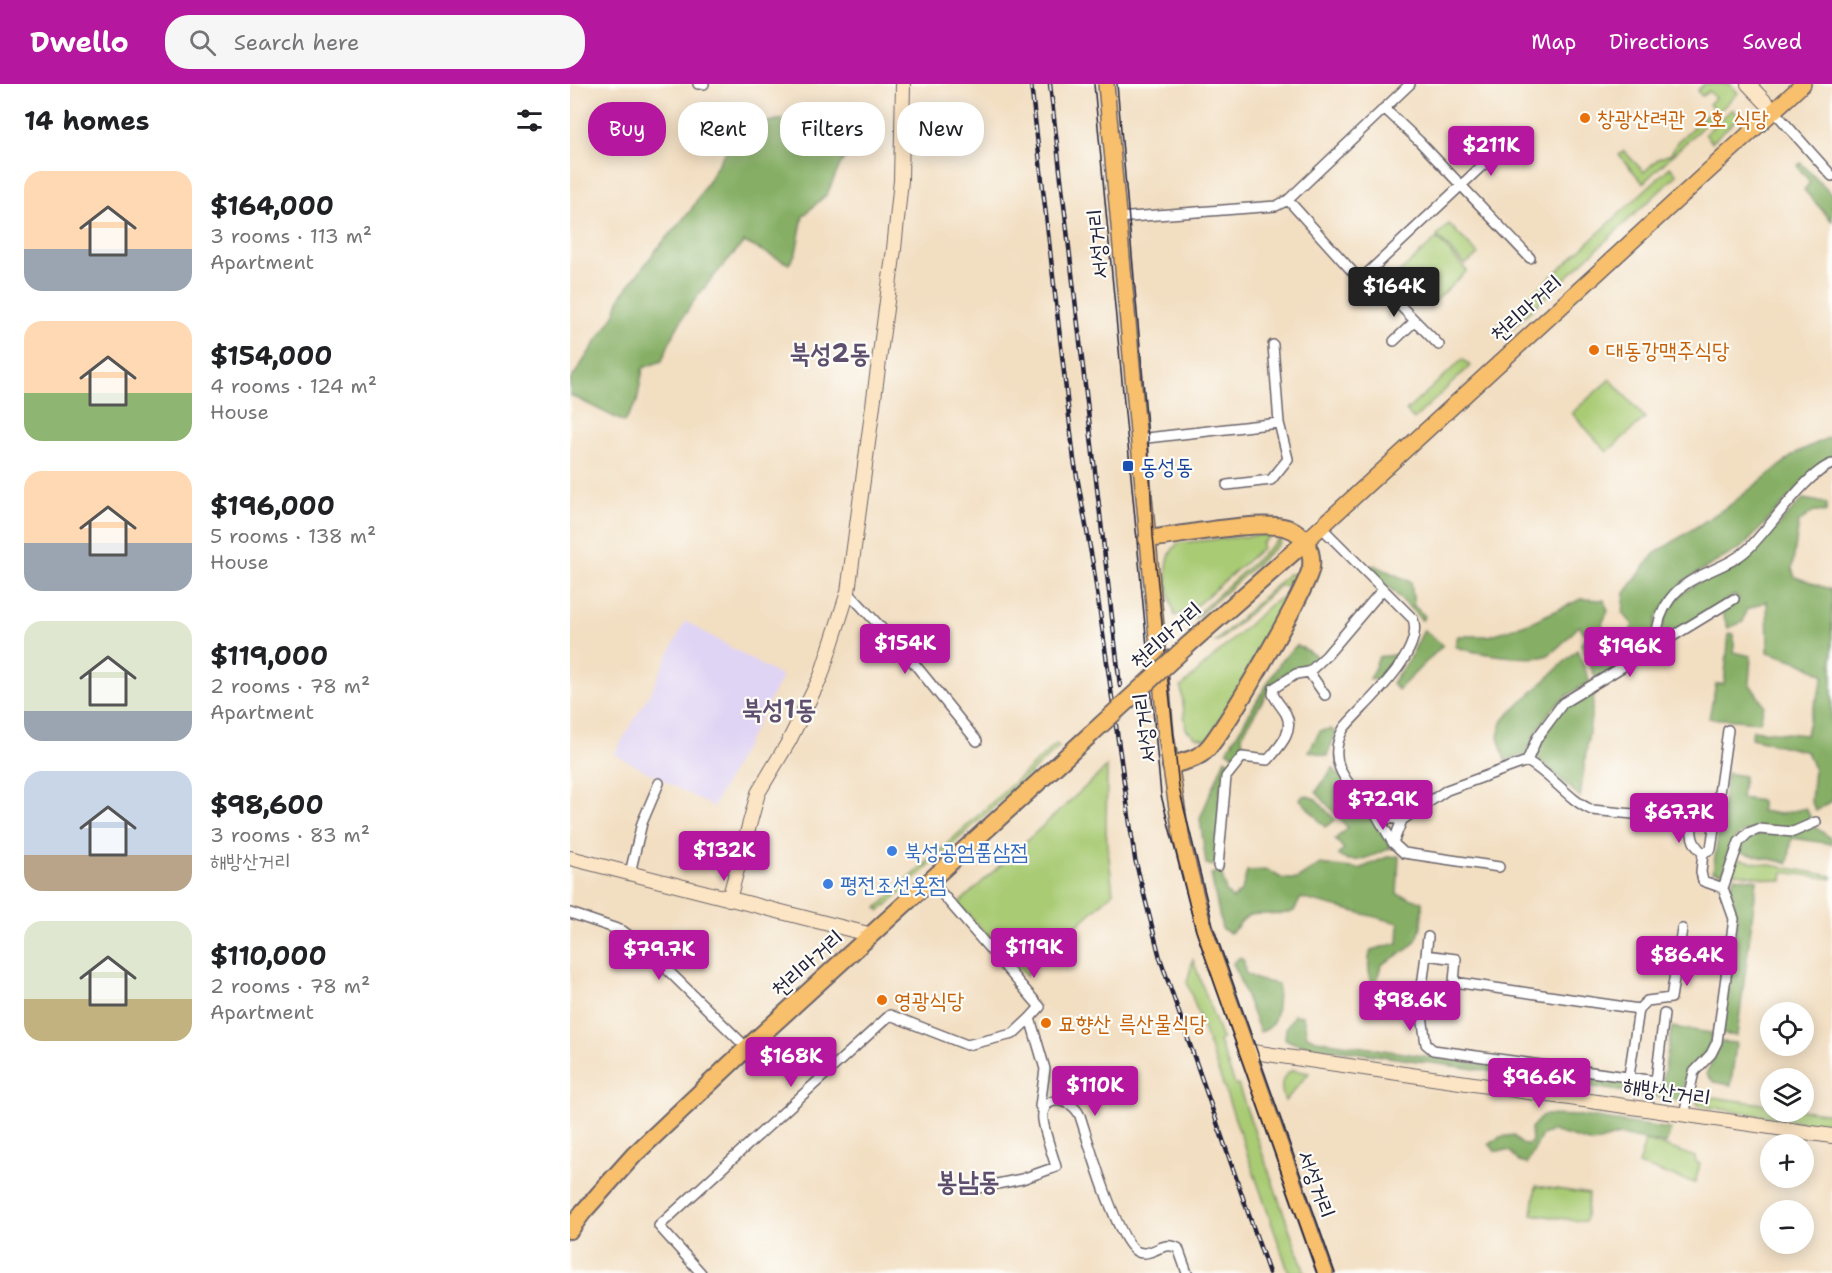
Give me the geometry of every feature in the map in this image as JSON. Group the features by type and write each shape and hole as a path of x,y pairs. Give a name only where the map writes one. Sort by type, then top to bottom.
{"highway":[{"path":"1147,539 1264,526 1288,528 1306,541 1311,555 1310,569 1301,591 1220,731 1199,756 1170,766"},
{"name":"천리마거리","path":"570,1230 595,1197 634,1155 747,1047 1188,645 1306,541"}],"main road":[{"path":"729,899 758,793 789,741 821,676 848,592 894,249 901,180 903,84"},
{"name":"서성거리","path":"1106,84 1170,766 1192,885 1204,929 1325,1273"},
{"path":"1748,84 1774,111"},
{"name":"천리마거리","path":"1306,541 1803,84"},
{"path":"570,858 872,935"},
{"name":"해방산거리","path":"1246,1051 1832,1136"}],"street":[{"path":"698,84 704,84"},
{"path":"1118,218 1262,209 1288,200 1410,84"},
{"path":"1384,108 1462,185 1530,258"},
{"path":"1774,111 1832,176"},
{"path":"1288,200 1360,280 1501,148"},
{"path":"1368,273 1439,345"},
{"path":"1394,341 1415,321"},
{"path":"1227,485 1271,480 1288,459 1279,423 1273,345"},
{"path":"1138,439 1279,423"},
{"path":"1658,646 1656,634 1660,615 1671,597 1688,583 1748,549 1805,486 1824,467 1832,464"},
{"path":"1321,527 1413,619 1416,628 1414,641 1407,656 1344,728 1336,741 1335,755 1338,769 1377,816 1398,849 1410,855 1499,867"},
{"path":"1218,866 1226,777 1242,757 1268,760 1282,743 1289,725 1286,714 1273,694 1274,688 1296,674 1310,672 1383,589"},
{"path":"848,592 913,662 976,741"},
{"path":"1394,843 1402,820 1447,790 1527,761 1537,738 1563,703 1734,598"},
{"path":"1310,672 1325,695"},
{"path":"1703,853 1711,849 1728,730"},
{"path":"1527,761 1546,771 1581,805 1592,810 1705,820 1706,807"},
{"path":"630,873 642,823 659,783"},
{"path":"1377,816 1402,820"},
{"path":"1692,820 1691,837 1695,847 1703,853"},
{"path":"1684,1115 1694,1072 1712,1054 1717,1042 1734,919 1723,888 1739,842 1748,833 1759,829 1794,832 1816,822"},
{"path":"1703,853 1701,872 1703,881 1723,888"},
{"path":"701,1273 659,1226 891,1015 967,1045 1013,1034 1040,1007 931,881"},
{"path":"570,913 623,931 644,947 747,1047"},
{"path":"1629,1076 1639,1009 1647,1001 1671,998 1682,929"},
{"path":"1428,937 1420,1010 1428,1047 1656,1080 1664,1014"},
{"path":"1426,955 1456,959 1454,982 1639,1009"},
{"path":"1030,1018 1045,1069 1040,1106 1044,1114"},
{"path":"1572,1098 1575,1069"},
{"path":"1042,1089 1076,1106 1118,1226 1127,1245 1138,1252 1149,1253 1165,1245 1172,1245 1178,1248 1187,1273"},
{"path":"972,1189 1022,1179 1056,1167 1042,1118 1046,1106 1060,1100"}],"shaded area":[{"path":"685,621 782,677 713,807 614,754 650,693"}],"green space":[{"path":"1704,84 1730,84 1738,93 1643,183 1619,155 1624,151 1644,172 1658,159 1671,154 1677,142 1713,109 1709,104 1715,98 1709,91 1702,96 1697,91"},
{"path":"1732,109 1739,117 1712,142 1705,134"},
{"path":"780,120 780,156 846,156 827,194 803,216 796,253 789,264 744,242 687,311 662,361 643,368 637,402 624,422 570,395 570,381 614,315 621,296 656,250 691,210 723,156 768,156 768,122"},
{"path":"1801,163 1832,195 1832,221 1804,190 1810,182 1797,166"},
{"path":"1670,167 1677,175 1505,334 1498,326"},
{"path":"1449,224 1478,254 1465,265 1437,236"},
{"path":"1437,238 1467,271 1430,306 1399,273"},
{"path":"1463,359 1470,366 1414,419 1406,411"},
{"path":"1610,379 1645,418 1607,452 1572,413"},
{"path":"1832,436 1832,459 1822,462 1744,546 1685,580 1657,616 1650,647 1596,679 1581,644 1587,636 1579,626 1556,649 1540,657 1502,656 1455,646 1458,636 1489,636 1529,623 1581,599 1604,600 1608,611 1602,624 1606,634 1627,638 1633,625 1623,613 1625,593 1654,554 1730,505 1796,453"},
{"path":"1803,499 1827,503 1826,512 1814,511 1799,522 1792,569 1795,577 1832,590 1832,801 1816,811 1811,801 1814,769 1807,752 1751,738 1753,730 1806,735 1824,675 1802,663 1768,652 1767,601 1746,610 1743,622 1728,628 1721,609 1739,599 1735,595 1667,636 1661,634 1665,618 1681,595 1751,552"},
{"path":"1273,534 1262,543 1262,548 1191,610 1175,616 1168,588 1167,568 1168,559 1178,543"},
{"path":"1281,537 1280,543 1195,619 1196,615"},
{"path":"1374,565 1411,582 1414,606 1425,616 1422,620 1370,568"},
{"path":"1288,574 1294,574 1298,578 1294,585 1279,586 1218,642 1215,642"},
{"path":"1289,593 1292,594 1211,735 1207,739 1196,737 1186,729 1181,687 1271,604"},
{"path":"1424,630 1443,645 1398,690 1392,683 1411,656"},
{"path":"1729,634 1734,634 1734,652 1751,656 1749,683 1764,705 1760,722 1709,718 1716,684 1724,684"},
{"path":"1297,645 1318,657 1309,664 1287,673 1274,683 1242,737 1247,751 1240,750 1234,755 1227,751 1281,661"},
{"path":"1577,650 1590,682 1557,704 1544,720 1525,755 1505,761 1498,736 1503,720"},
{"path":"1401,654 1380,681 1370,679 1379,657"},
{"path":"1595,689 1580,797 1536,757 1546,733 1558,716 1573,702"},
{"path":"1331,729 1336,733 1327,756 1309,751 1320,731"},
{"path":"1056,744 1059,747 880,911 877,908"},
{"path":"1225,759 1230,761 1221,786 1216,863 1213,866 1206,864 1200,818"},
{"path":"1107,767 1106,832 1113,893 1050,950 1026,976 958,904"},
{"path":"1333,768 1371,814 1391,848 1357,860 1344,859 1338,855 1344,849 1335,839 1348,828 1316,792"},
{"path":"1727,773 1744,776 1741,798 1761,801 1761,811 1780,814 1806,808 1812,821 1799,827 1744,832 1735,838 1724,873 1713,871"},
{"path":"1304,795 1316,799 1335,820 1325,827 1300,799"},
{"path":"1815,827 1832,839 1832,844 1792,838 1788,863 1738,852 1751,836"},
{"path":"1399,856 1397,894 1422,902 1421,927 1415,942 1409,948 1381,965 1375,988 1369,970 1371,950 1398,943 1399,923 1301,898 1294,911 1283,914 1251,915 1230,933 1222,929 1211,874 1221,871 1226,892 1233,899 1242,890 1247,871 1268,870 1283,879 1297,879 1320,864 1359,869 1387,857"},
{"path":"1737,859 1832,876 1832,879 1783,872 1782,881 1731,872"},
{"path":"1734,877 1757,880 1737,1036 1722,1034 1737,922 1731,888"},
{"path":"1240,957 1244,961 1245,973 1258,980 1278,984 1274,1020 1271,1025 1260,1032 1233,963"},
{"path":"1193,960 1222,1039 1219,1041 1235,1085 1238,1085 1305,1273 1289,1273 1187,982"},
{"path":"1294,1015 1303,1016 1307,1036 1316,1040 1570,1078 1569,1082 1296,1044 1285,1039 1286,1028"},
{"path":"1672,1027 1712,1033 1708,1050 1688,1070 1680,1101 1581,1085 1582,1078 1661,1090"},
{"path":"1721,1042 1736,1043 1731,1085 1714,1082 1706,1074"},
{"path":"1293,1070 1309,1073 1285,1101 1282,1092 1283,1079"},
{"path":"1698,1095 1760,1104 1760,1115 1702,1106 1697,1104"},
{"path":"1814,1112 1832,1114 1832,1127 1801,1122 1814,1122"},
{"path":"1543,1115 1582,1116 1671,1129 1666,1144 1619,1135 1593,1143 1552,1131 1542,1135 1527,1164 1519,1162 1510,1151 1495,1151 1489,1144 1500,1137 1514,1135 1520,1143 1528,1145 1532,1141 1531,1128"},
{"path":"1645,1141 1695,1157 1696,1162 1700,1164 1695,1183 1638,1165"},
{"path":"1536,1186 1589,1194 1585,1222 1532,1214"}],"tram line":[{"path":"1094,84 1161,795 1196,931 1317,1273"},
{"path":"1117,84 1148,437 1153,536 1179,788 1214,929 1335,1273"}],"railway":[{"path":"1031,84 1074,460 1093,564 1135,859 1160,958 1269,1273"},
{"path":"1050,84 1120,686"}],"place":[{"name":"창광산려관 2호 식당","path":"1585,118"},
{"name":"대동강맥주식당","path":"1594,350"},
{"name":"동성동","path":"1128,466"},
{"name":"북성공엄품삼점","path":"892,851"},
{"name":"평전조선옷점","path":"828,884"},
{"name":"영광식당","path":"882,1000"},
{"name":"묘향산 륵산물식당","path":"1046,1023"}],"district":[{"name":"북성2동","path":"830,353"},
{"name":"북성1동","path":"779,709"},
{"name":"봉남동","path":"968,1181"}]}
